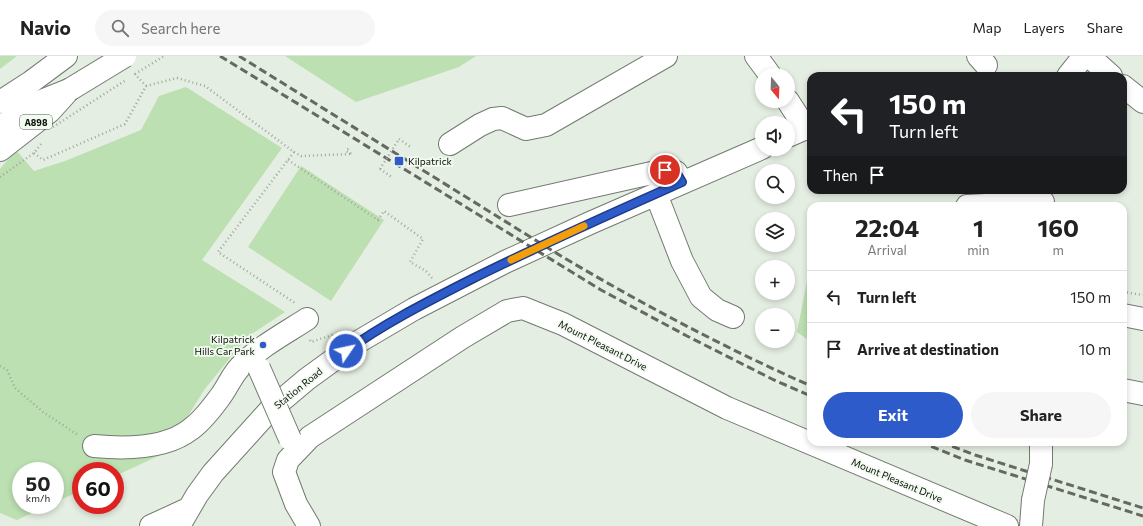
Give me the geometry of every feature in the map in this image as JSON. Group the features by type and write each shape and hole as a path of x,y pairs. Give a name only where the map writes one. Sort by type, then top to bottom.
{"main road":[{"path":"0,90 35,68 65,56"},
{"path":"0,102 31,82 65,56"},
{"path":"450,144 480,125 493,119 502,118 526,129 546,124 666,56"},
{"path":"756,56 765,68"},
{"path":"1071,72 1084,56"},
{"path":"1089,56 1107,72"},
{"name":"A898","path":"0,127 34,104 70,90 128,63"},
{"path":"1127,89 1143,102"},
{"name":"A898","path":"0,150 50,111 70,90"},
{"path":"791,108 802,130"},
{"name":"Station Road","path":"151,526 183,518 213,473 269,411 307,379 358,342 414,309 505,262 682,182 755,151"},
{"path":"509,205 665,170 676,172 682,182"},
{"path":"656,194 682,261 700,297 717,310 733,317"},
{"path":"1012,202 1046,199"},
{"name":"Mount Pleasant Drive","path":"309,526 296,504 284,472 293,445 310,437 463,337 507,311 523,308 563,324 727,408 807,442"},
{"path":"1127,316 1143,319"},
{"path":"94,446 116,448 154,445 170,440 191,430 220,397 238,368 256,361 302,322"},
{"path":"256,361 293,445"},
{"path":"1127,391 1143,394"},
{"name":"Mount Pleasant Drive","path":"817,446 1007,526"},
{"path":"1031,526 1033,500 1041,464 1041,446"}],"path":[{"path":"53,127 164,56"},
{"path":"128,63 146,86"},
{"path":"0,177 34,153 43,160 125,124 146,86 177,78 205,86 301,156 352,154 346,151 349,148"},
{"path":"393,178 380,169 399,139 412,148"},
{"path":"294,152 218,252 301,307 302,322 311,342 340,332"},
{"path":"288,160 378,220 384,211 423,239 410,262 426,271 435,282"},
{"path":"1127,293 1143,295"},
{"path":"0,366 7,370 15,388 26,398 43,412 94,446"}],"green space":[{"path":"0,56 17,56 0,69"},
{"path":"285,56 476,56 459,67 356,102"},
{"path":"186,87 282,148 202,260 285,312 247,337 204,390 165,453 124,472 124,462 72,462 72,495 64,498 64,462 12,462 12,514 30,514 17,520 0,513 0,169 16,150 34,171 65,161 141,130 159,96"},
{"path":"301,166 384,220 331,301 248,247"},
{"path":"807,281 807,339 797,332"}],"railway":[{"path":"220,56 601,290 687,336 774,380 807,394"},
{"path":"239,56 591,274 715,341 807,384"},
{"path":"930,446 965,460 1143,516"},
{"path":"951,446 975,455 1143,508"}],"slow traffic":[{"path":"511,260 584,226"}],"place":[{"name":"Kilpatrick","path":"399,161"},
{"name":"Kilpatrick Hills Car Park","path":"263,345"}],"route":[{"path":"346,351 358,342 414,309 505,262 682,182 676,172 665,170"}]}
